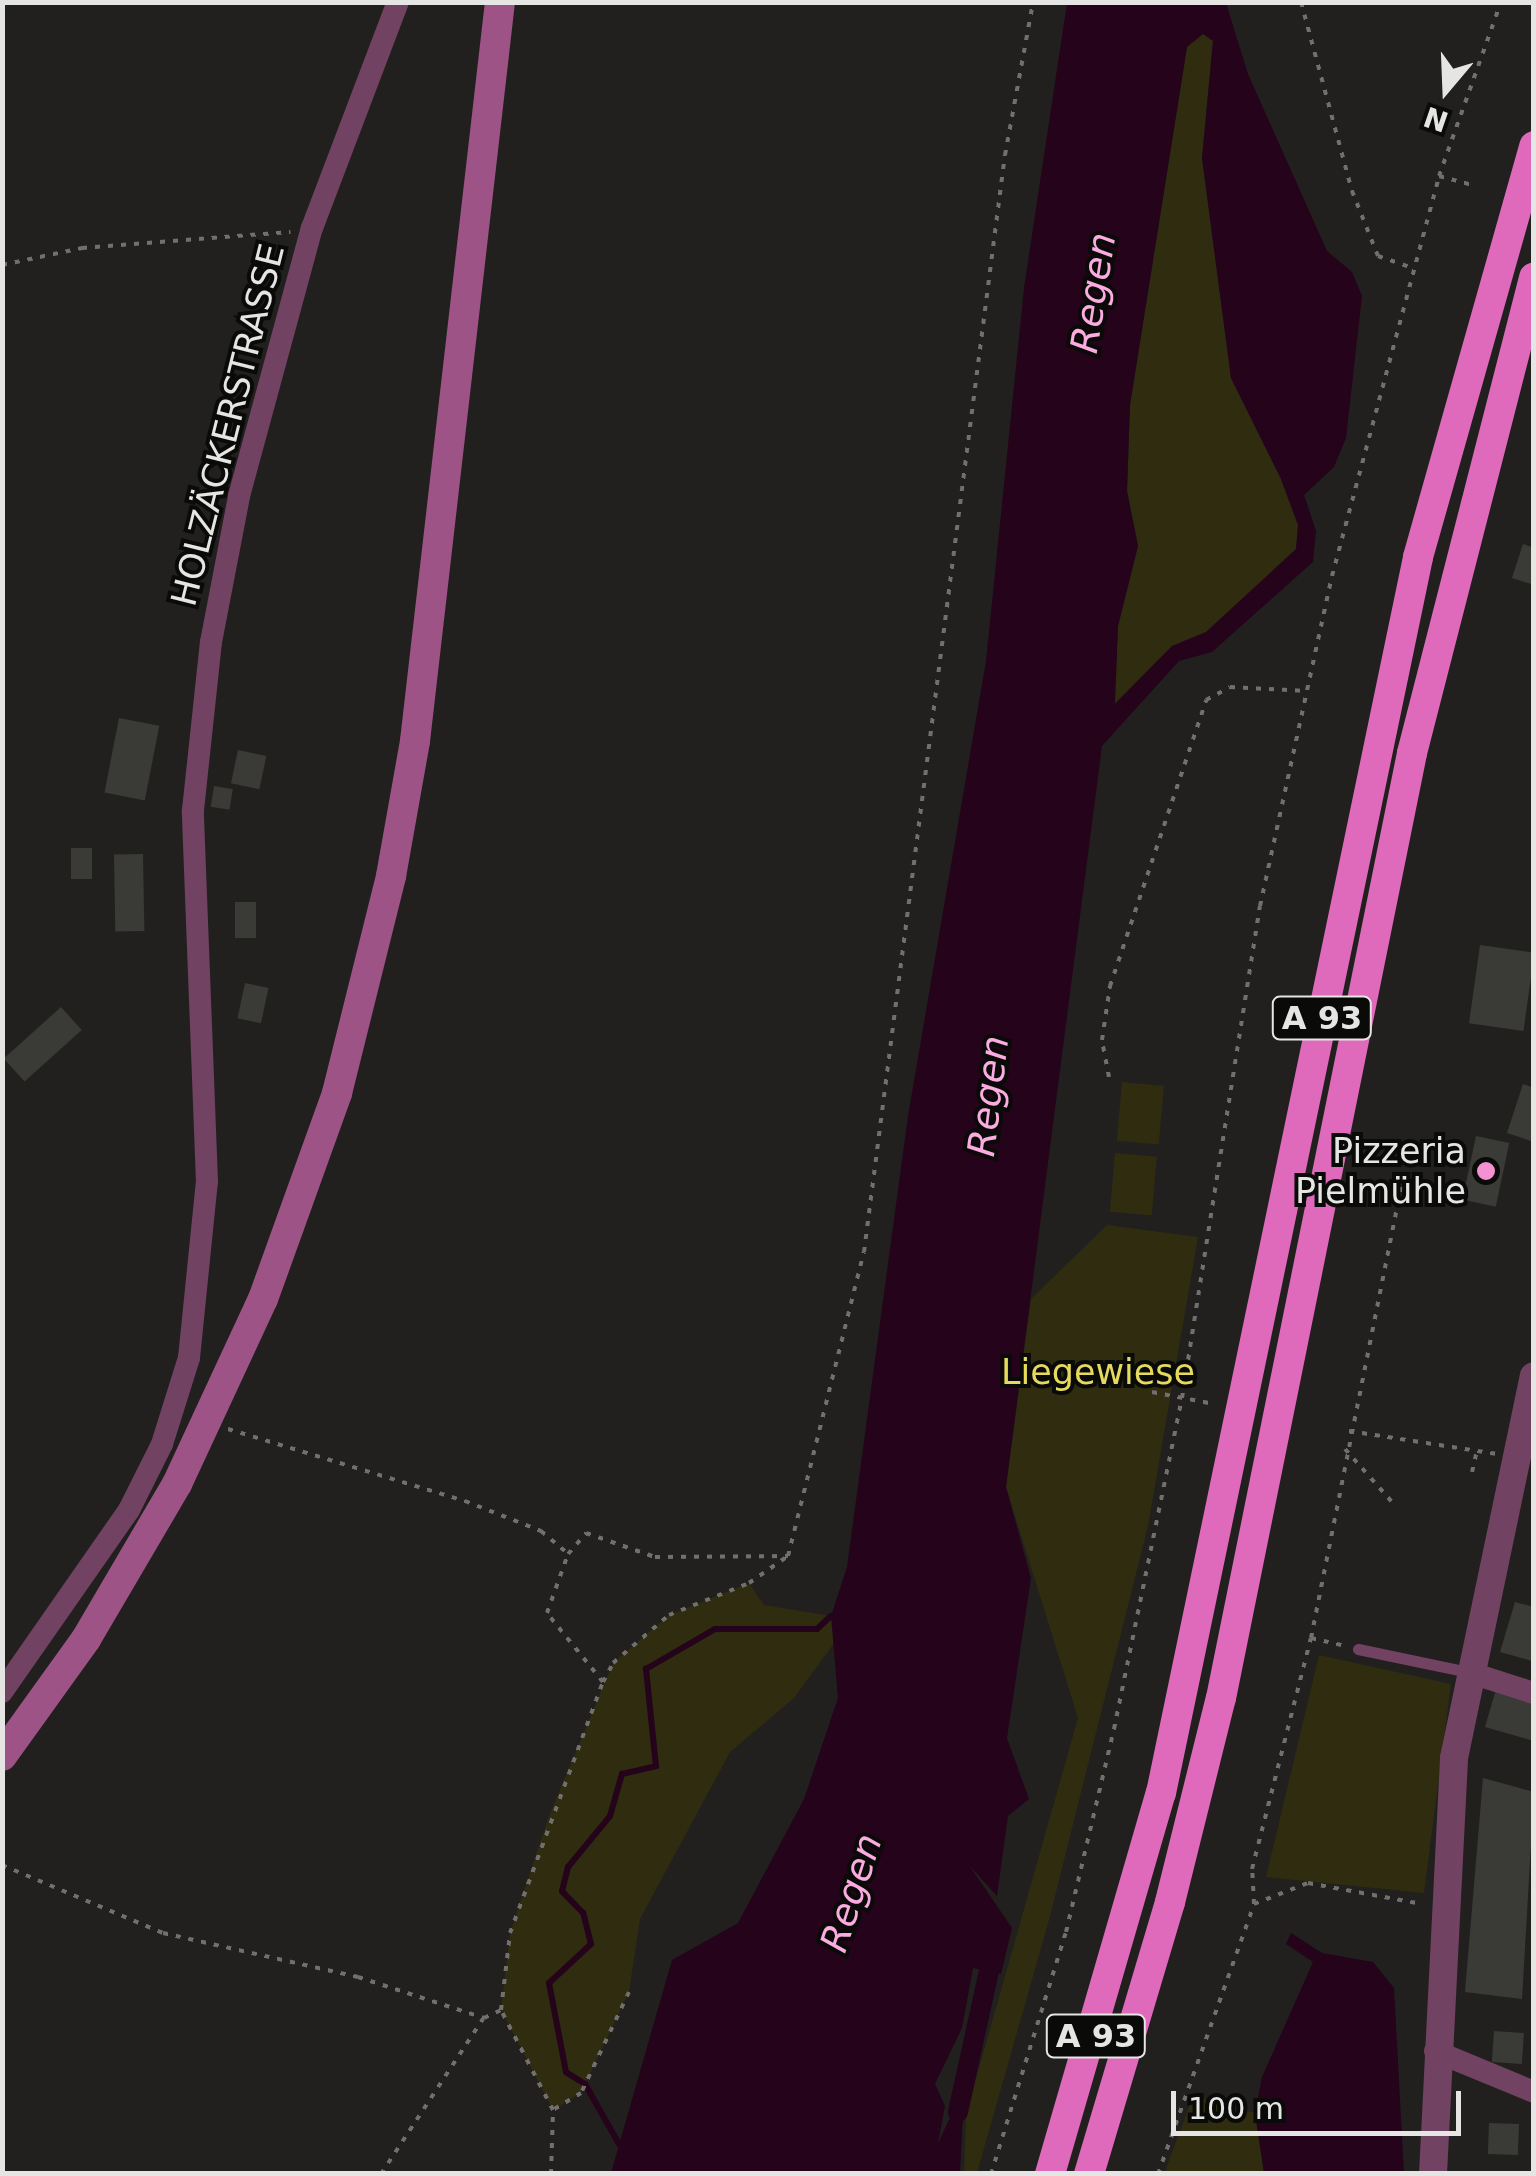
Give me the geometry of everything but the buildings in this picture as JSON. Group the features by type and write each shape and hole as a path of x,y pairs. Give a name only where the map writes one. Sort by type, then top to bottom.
{"highway":[{"name":"A 93","path":"1050,2174 1161,1793 1418,556 1534,146"},
{"name":"A 93","path":"1088,2174 1170,1902 1221,1698 1412,753 1534,278"}],"main road":[{"path":"2,1756 124,1577 206,1426 313,1166 391,876 437,586 500,2"}],"street":[{"name":"HOLZÄCKERSTRASSE","path":"2,1692 129,1510 162,1444 189,1358 207,1182 193,810 204,703 239,496 312,228 398,2"},
{"path":"1433,2174 1434,2051 1442,1908 1468,1672 1534,1376"},
{"path":"1468,1672 1534,1692"},
{"path":"1434,2051 1534,2092"}],"lane":[{"path":"1358,1649 1468,1672"}],"path":[{"path":"550,2174 553,2110 501,2010 510,1933 613,1663 669,1615 750,1583 788,1556 864,1252 1006,155 1033,2"},
{"path":"1301,2 1352,190 1378,256 1412,268"},
{"path":"991,2174 1066,1932 1182,1398 1257,925 1307,691 1412,268 1439,176 1501,2"},
{"path":"1439,176 1476,186"},
{"path":"2,266 82,248 225,243 312,228"},
{"path":"1109,1077 1102,1040 1110,986 1206,700 1230,687 1307,691"},
{"path":"1158,2174 1254,1904 1252,1869 1311,1638 1348,1431 1406,1163"},
{"path":"1152,1392 1209,1403"},
{"path":"206,1426 465,1502 541,1531 568,1554"},
{"path":"1348,1431 1516,1458"},
{"path":"1345,1450 1392,1502"},
{"path":"1472,1472 1477,1450"},
{"path":"604,1682 547,1613 568,1554 586,1533 655,1557 788,1556"},
{"path":"1311,1638 1358,1649"},
{"path":"2,1865 162,1933 358,1976 484,2018"},
{"path":"1254,1904 1308,1883 1442,1908"},
{"path":"553,2110 581,2093 629,1992"},
{"path":"381,2174 484,2018 501,2010"}],"green space":[{"path":"1203,33 1213,40 1202,158 1231,378 1281,479 1298,525 1296,549 1206,632 1172,646 1114,704 1118,626 1138,546 1127,491 1130,405 1187,47"},
{"path":"1122,1082 1164,1086 1159,1144 1117,1141"},
{"path":"1115,1153 1157,1157 1152,1215 1110,1212"},
{"name":"Liegewiese","path":"1107,1225 1198,1237 1148,1526 1049,1920 977,2173 964,2174 966,2114 1078,1718 1006,1487 1031,1299"},
{"path":"749,1583 764,1605 831,1616 835,1642 794,1698 730,1752 640,1919 629,1992 581,2093 553,2110 501,2010 510,1933 549,1816 613,1663 669,1615"},
{"path":"1319,1655 1451,1684 1424,1893 1266,1877"},
{"path":"1193,2096 1255,2113 1264,2173 1164,2174"}],"water":[{"name":"Regen","path":"1067,3 1226,3 1248,74 1327,251 1352,272 1362,296 1346,438 1334,467 1304,495 1316,531 1313,562 1212,652 1179,661 1102,746 1006,1487 1031,1578 1007,1738 1029,1799 1008,1816 997,1896 969,1865 1012,1928 1001,1974 973,1968 962,2028 935,2084 945,2106 938,2143 955,2107 963,2113 960,2173 611,2173 672,1960 738,1923 804,1799 838,1698 831,1616 847,1567 908,1116 986,661 1024,288","holes":["1203,34 1213,41 1202,158 1231,378 1281,479 1298,525 1296,549 1206,632 1172,646 1115,704 1118,626 1138,546 1127,491 1130,405 1187,47"]},
{"path":"1291,1933 1322,1953 1373,1962 1394,1988 1404,2173 1264,2173 1255,2113 1262,2077 1313,1962 1286,1944"}],"waterway":[{"path":"619,2144 585,2084 566,2072 549,1983 591,1944 583,1913 562,1891 568,1867 610,1816 622,1774 656,1766 646,1669 715,1629 817,1629 831,1616"},
{"path":"958,2112 989,1971"}],"place":[{"name":"Pizzeria Pielmühle","path":"1486,1171"}]}
